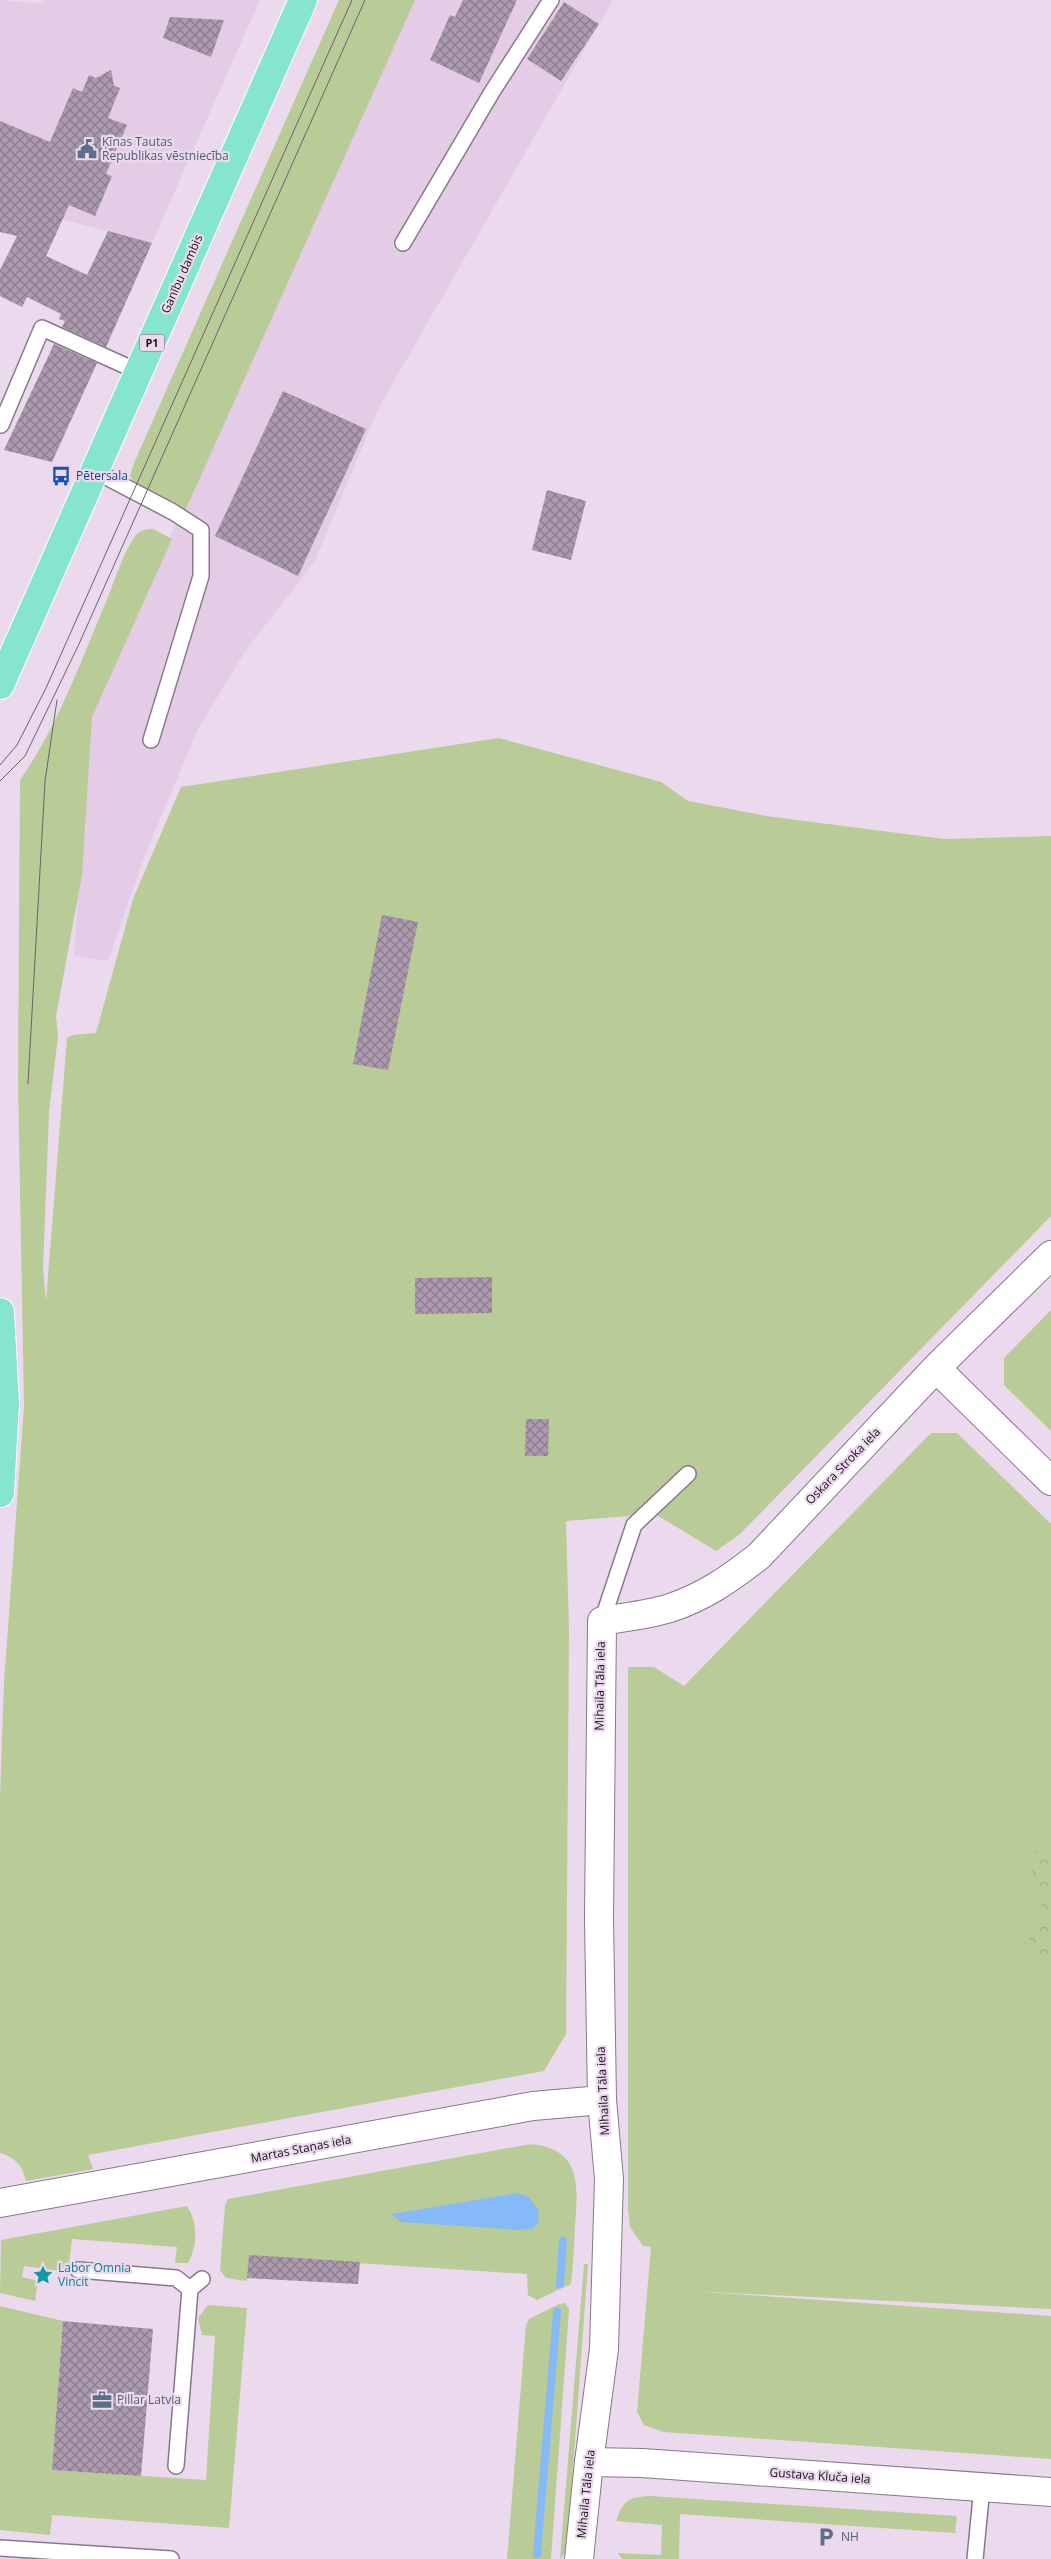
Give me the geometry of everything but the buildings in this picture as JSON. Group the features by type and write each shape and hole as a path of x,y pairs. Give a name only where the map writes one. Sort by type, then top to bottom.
{"main road":[{"name":"Ganību dambis","path":"0,685 303,0"},
{"path":"0,1312 3,1397 0,1493"}],"street":[{"name":"Oskara Stroka iela","path":"602,1621 668,1608 705,1594 735,1576 759,1556 936,1368 1051,1255"},
{"path":"936,1368 1051,1481"},
{"name":"Mihaila Tāla iela","path":"579,2559 589,2462 604,2350 608,2263 609,2179 602,2100 599,1918 602,1621"},
{"name":"Martas Staņas iela","path":"0,2204 533,2106 602,2100"},
{"name":"Gustava Kluča iela","path":"589,2462 652,2464 1051,2492"}],"lane":[{"path":"403,243 492,92 551,0"},
{"path":"1,424 42,328 140,372"},
{"path":"95,471 173,512 201,530 201,576 151,740"},
{"path":"602,1621 634,1525 688,1474"},
{"path":"78,2270 176,2278 190,2290"},
{"path":"176,2466 190,2290 202,2279"},
{"path":"975,2559 982,2487"},
{"path":"0,2548 171,2559"}],"shaded area":[{"path":"0,0 43,4 45,0 260,0 152,243 0,203"},
{"path":"407,0 613,0 378,409 315,561 246,650 198,729 145,855 108,961 74,956 90,718"}],"green space":[{"path":"339,0 415,0 185,511 147,492 130,476 134,463"},
{"path":"153,529 172,539 92,717 82,875 56,1016 58,1036 49,1112 43,1269 46,1301 67,1038 73,1035 96,1033 133,899 181,787 499,738 661,782 688,801 766,816 944,839 1051,836 1051,1216 740,1534 716,1551 655,1514 566,1521 569,1631 566,2034 544,2071 88,2155 93,2169 26,2181 18,2163 0,2153 0,1799 4,1682 24,1407 18,1081 20,780 46,738 68,694 131,542 138,533"},
{"path":"1051,1310 1051,1431 1004,1385 1004,1358"},
{"path":"931,1433 957,1433 1051,1524 1051,2309 691,2291 1051,2316 1051,2459 664,2432 644,2425 637,2412 651,2247 643,2246 630,2227 628,2209 628,1667 654,1667 684,1686"},
{"path":"1032,1851 1051,1851 1051,1968 1041,1966 1029,1937 1042,1913 1040,1885 1025,1860"},
{"path":"531,2144 548,2147 560,2153 568,2162 573,2172 577,2197 571,2284 537,2300 528,2295 527,2274 249,2256 247,2281 226,2278 220,2270 225,2205 228,2199"},
{"path":"187,2206 195,2227 194,2249 188,2263 175,2263 177,2247 72,2239 68,2272 24,2266 22,2277 38,2281 35,2301 0,2293 1,2240"},
{"path":"584,2264 588,2264 567,2550 560,2559"},
{"path":"565,2303 569,2309 551,2559 507,2559 526,2325 529,2319 559,2304"},
{"path":"208,2305 247,2308 229,2528 52,2515 50,2535 0,2530 0,2306 63,2321 52,2470 206,2480 215,2336 202,2335 198,2318"},
{"path":"650,2496 957,2516 955,2533 680,2514 679,2559 622,2559 618,2553 661,2555 662,2525 616,2521 621,2508 628,2501 637,2497"}],"water":[{"path":"517,2193 529,2197 539,2211 538,2224 532,2229 520,2230 401,2222 391,2214"}],"waterway":[{"path":"560,2284 563,2241"},
{"path":"537,2554 557,2312"}],"tram line":[{"path":"0,765 17,745 46,688 352,0"},
{"path":"0,781 25,756 79,644 365,0"},
{"path":"28,1084 45,781 57,700"}],"place":[{"name":"Ķīnas Tautas Republikas vēstniecība","path":"87,149"},
{"name":"Pētersala","path":"61,476"},
{"name":"Labor Omnia Vincit","path":"43,2275"},
{"name":"Pillar Latvia","path":"102,2400"},
{"name":"NH","path":"826,2537"}]}
